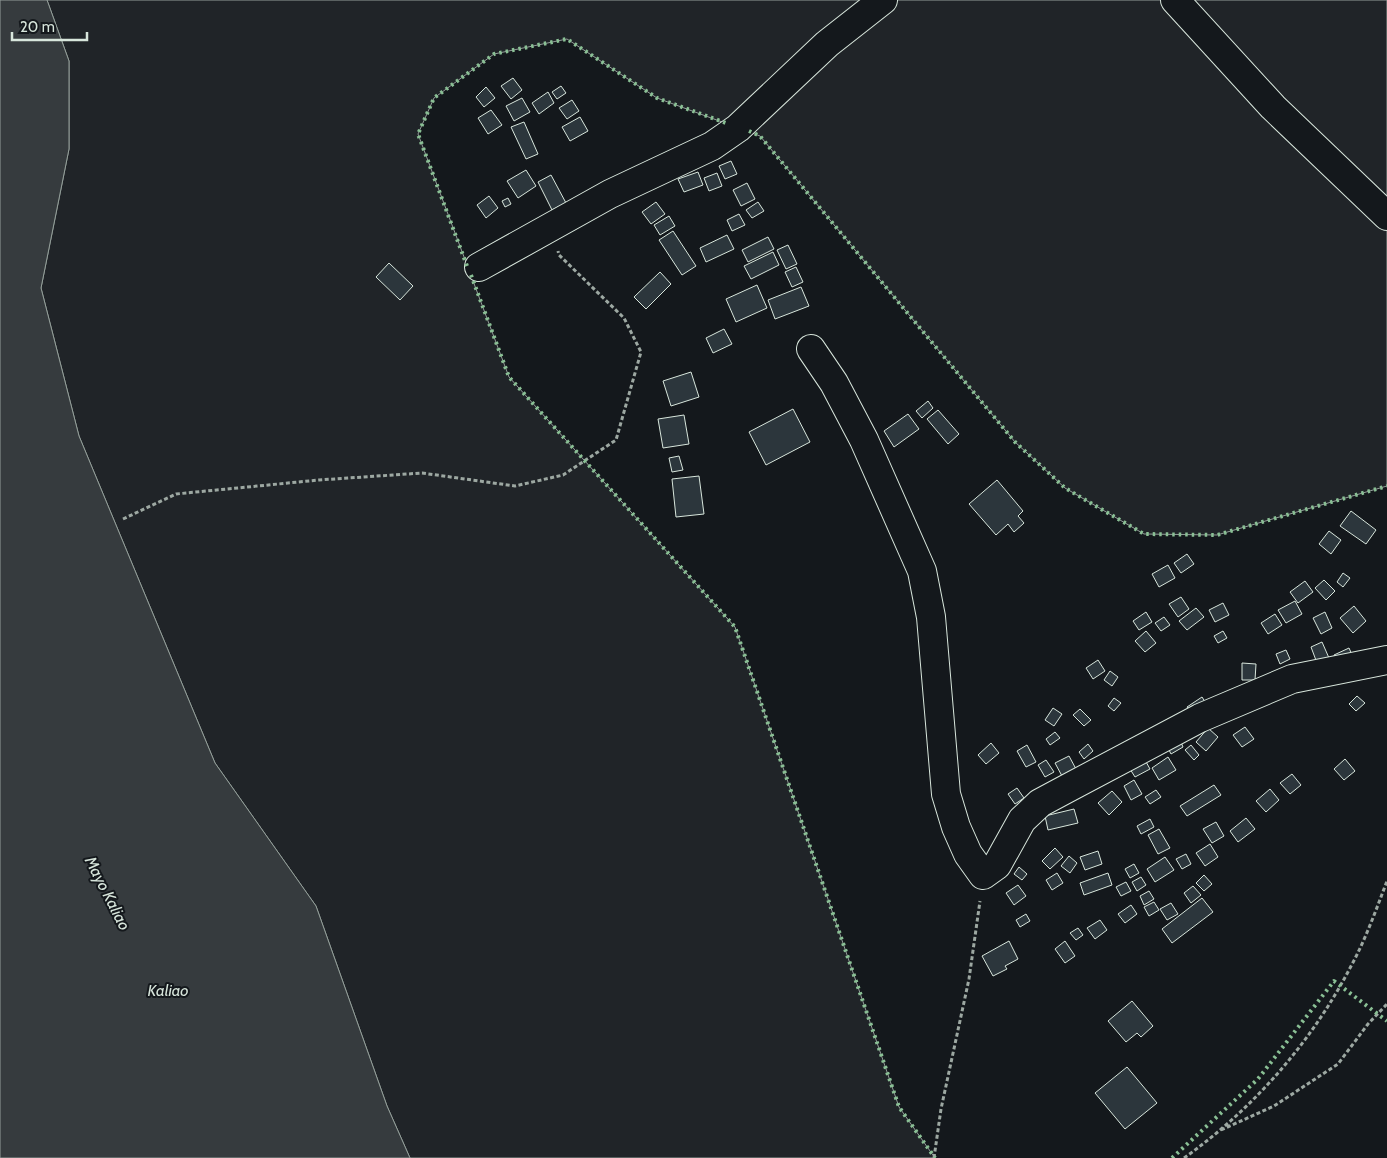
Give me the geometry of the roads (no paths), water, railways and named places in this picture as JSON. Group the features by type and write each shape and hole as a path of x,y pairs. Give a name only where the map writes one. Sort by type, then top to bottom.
{"street":[{"path":"479,267 610,194 712,146 731,133 827,44 882,0"},
{"path":"1175,0 1273,107 1387,216"},
{"path":"811,349 834,383 864,440 922,571 931,617 946,794 956,827 968,854 983,876 997,865 1022,820 1040,803 1068,788 1200,718 1278,684 1292,679 1387,660"}],"water":[{"name":"Kaliao","path":"0,0 47,0 69,61 69,149 41,288 79,436 215,763 316,906 387,1106 410,1158 0,1158"}],"water label":[{"name":"Mayo Kaliao","path":"108,893"}]}
